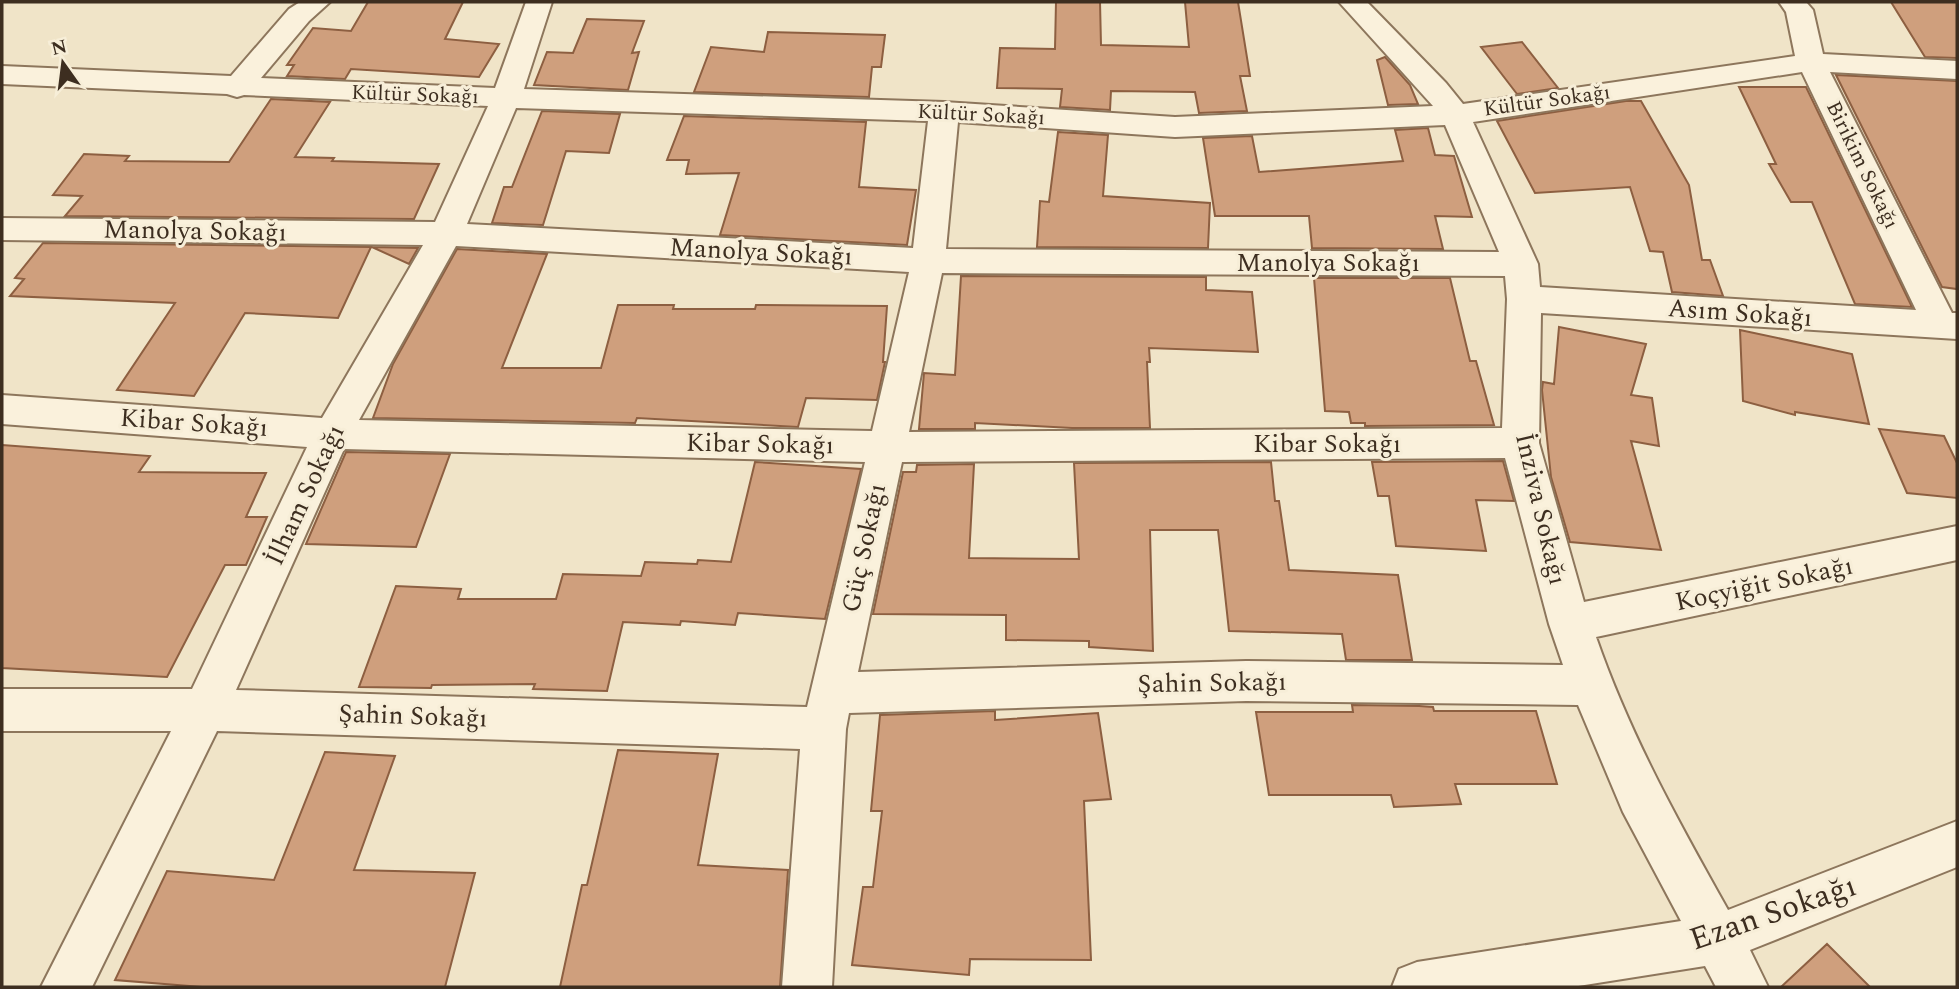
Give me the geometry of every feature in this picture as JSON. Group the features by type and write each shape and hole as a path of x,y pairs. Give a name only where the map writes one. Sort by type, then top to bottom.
{"street":[{"path":"237,88 299,15 317,2"},
{"name":"İlham Sokağı","path":"66,987 205,710 332,434 446,234 506,98 539,2"},
{"name":"İnziva Sokağı","path":"1352,2 1436,89 1455,115 1522,281 1520,443 1570,624 1591,685 1639,796 1715,940 1743,987"},
{"name":"Birikim Sokağı","path":"1792,2 1799,9 1811,62 1949,326"},
{"name":"Kültür Sokağı","path":"2,75 237,88 944,112 1175,127 1455,115 1811,62 1957,70"},
{"name":"Güç Sokağı","path":"807,987 828,711 928,261 944,112"},
{"name":"Manolya Sokağı","path":"2,229 446,234 928,261 1522,281"},
{"name":"Asım Sokağı","path":"1522,281 1949,326"},
{"name":"Kibar Sokağı","path":"2,409 332,434 885,447 1520,443"},
{"name":"Koçyiğit Sokağı","path":"1570,624 1957,543"},
{"name":"Şahin Sokağı","path":"2,710 828,711 1246,681 1591,685"},
{"name":"Ezan Sokağı","path":"1417,987 1715,940 1957,844"}],"building":[{"path":"368,2 463,2 445,39 499,44 479,77 351,69 345,79 287,76 294,65 287,65 313,28 351,31"},
{"path":"1056,2 1100,2 1101,45 1189,47 1185,2 1238,2 1250,76 1240,76 1247,111 1199,113 1195,92 1111,91 1110,110 1060,107 1062,89 997,88 1000,48 1055,49"},
{"path":"1891,2 1957,2 1957,58 1925,57"},
{"path":"587,19 644,21 632,53 639,52 628,90 534,85 547,52 573,53"},
{"path":"768,32 885,35 881,67 872,67 869,97 694,92 711,47 764,52"},
{"path":"1522,42 1558,88 1517,94 1481,47"},
{"path":"1385,57 1410,85 1418,104 1388,105 1377,60"},
{"path":"1836,75 1957,81 1957,289 1942,287"},
{"path":"1739,87 1806,87 1912,307 1855,304 1812,202 1791,202 1769,164 1776,164"},
{"path":"271,99 330,102 295,157 334,158 332,161 439,164 414,219 65,216 82,196 53,195 84,154 129,156 125,161 229,162"},
{"path":"1641,101 1689,185 1702,260 1710,260 1723,296 1672,292 1663,252 1650,251 1630,187 1535,193 1497,121"},
{"path":"542,111 620,114 609,153 566,151 543,225 492,223 504,187 512,187"},
{"path":"684,116 866,122 859,187 916,190 907,245 720,235 739,173 686,174 689,160 667,160"},
{"path":"1428,128 1435,155 1454,156 1472,217 1435,216 1443,249 1312,248 1309,216 1215,216 1203,138 1252,136 1259,172 1403,161 1395,130"},
{"path":"1058,132 1108,135 1103,196 1210,203 1208,248 1037,247 1040,201 1049,202"},
{"path":"43,243 371,247 338,318 245,313 194,396 117,390 175,303 10,296 24,279 15,278"},
{"path":"372,247 418,248 409,264"},
{"path":"457,249 547,254 502,368 601,368 618,305 674,305 673,309 755,309 756,305 887,306 885,362 877,400 806,398 798,427 637,418 635,423 373,418 393,364"},
{"path":"961,276 1206,277 1206,290 1252,292 1258,352 1149,348 1150,362 1147,362 1150,428 1072,428 975,423 975,429 919,429 924,373 955,375"},
{"path":"1314,278 1450,278 1470,361 1476,361 1494,425 1365,426 1365,423 1351,423 1349,412 1325,411"},
{"path":"1559,327 1646,344 1631,395 1652,398 1659,446 1631,441 1661,550 1570,542 1551,477 1542,390 1543,382 1554,384"},
{"path":"1740,330 1852,354 1869,424 1795,412 1795,415 1743,401"},
{"path":"1879,429 1944,436 1957,463 1957,498 1907,493"},
{"path":"2,445 150,456 139,472 266,473 246,517 267,517 246,565 225,565 167,677 2,668"},
{"path":"346,452 450,454 416,547 306,544"},
{"path":"1503,461 1514,501 1476,500 1486,551 1396,546 1389,496 1378,496 1372,462"},
{"path":"755,462 861,469 825,619 738,613 735,625 681,621 680,625 623,622 607,691 533,689 535,684 432,685 431,688 359,687 396,586 461,589 458,599 556,599 563,574 641,576 645,562 731,562"},
{"path":"1271,462 1275,501 1279,501 1289,570 1398,575 1412,660 1346,660 1342,634 1229,631 1218,530 1150,530 1153,651 1089,647 1089,641 1006,640 1006,615 873,614 903,472 916,472 917,465 974,464 969,558 1079,559 1074,463"},
{"path":"1352,705 1433,707 1434,711 1536,711 1557,784 1455,784 1461,804 1394,807 1391,795 1269,795 1256,712 1353,712"},
{"path":"995,711 995,720 1098,713 1111,799 1084,801 1091,960 970,959 969,975 852,965 863,887 873,887 882,811 871,811 880,715"},
{"path":"618,750 718,754 698,865 788,870 780,987 560,987 582,885 587,885"},
{"path":"325,752 395,756 354,870 475,873 445,987 202,987 115,980 167,871 274,880"},
{"path":"1827,944 1870,987 1781,987"}]}
